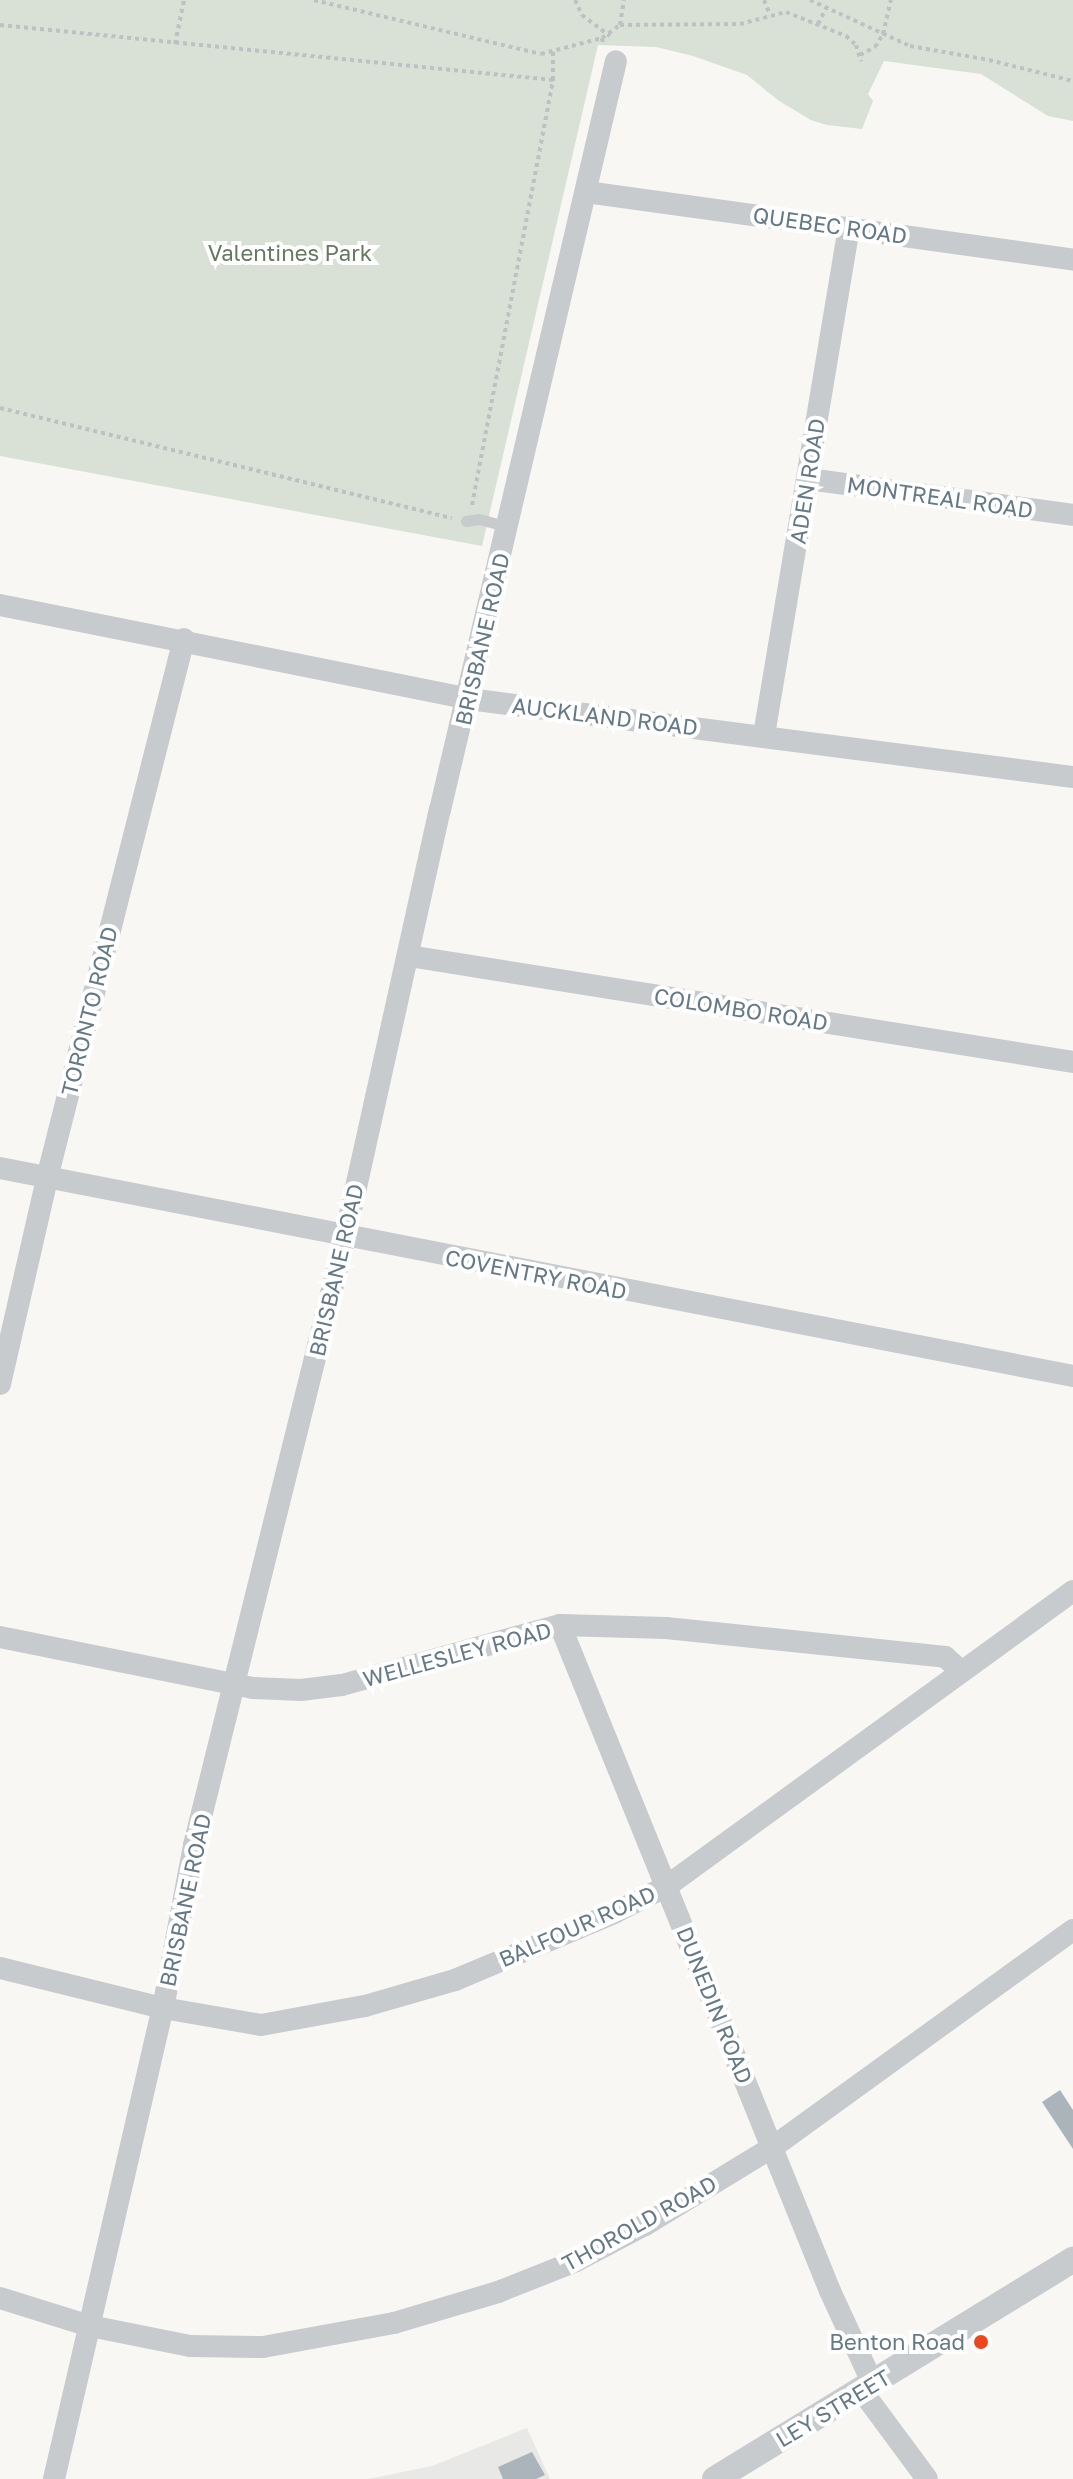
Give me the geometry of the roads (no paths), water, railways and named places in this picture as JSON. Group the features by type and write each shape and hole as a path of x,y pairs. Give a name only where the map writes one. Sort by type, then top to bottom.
{"street":[{"name":"BRISBANE ROAD","path":"54,2479 163,2008 194,1845 345,1237 440,810 469,699 616,61"},
{"name":"QUEBEC ROAD","path":"586,192 1073,260"},
{"name":"ADEN ROAD","path":"764,735 849,227"},
{"name":"MONTREAL ROAD","path":"808,479 1073,515"},
{"name":"AUCKLAND ROAD","path":"0,605 184,639 469,699 1073,777"},
{"name":"TORONTO ROAD","path":"0,1384 47,1178 184,639"},
{"name":"COLOMBO ROAD","path":"409,956 1073,1062"},
{"name":"COVENTRY ROAD","path":"0,1168 1073,1376"},
{"name":"BALFOUR ROAD","path":"0,1968 163,2008 261,2025 365,2006 455,1980 614,1913 667,1886 1073,1591"},
{"name":"WELLESLEY ROAD","path":"0,1637 236,1684 301,1690 342,1685 560,1625 666,1628 945,1657 961,1671"},
{"name":"DUNEDIN ROAD","path":"560,1625 868,2388 927,2479"},
{"name":"THOROLD ROAD","path":"0,2298 90,2326 190,2346 263,2347 394,2323 498,2292 576,2261 645,2225 773,2147 1073,1930"},
{"name":"LEY STREET","path":"715,2479 1073,2260"}],"lane":[{"path":"466,521 479,519 509,527"}],"place":[{"name":"Benton Road","path":"981,2342"}],"park label":[{"name":"Valentines Park","path":"290,253"}]}
